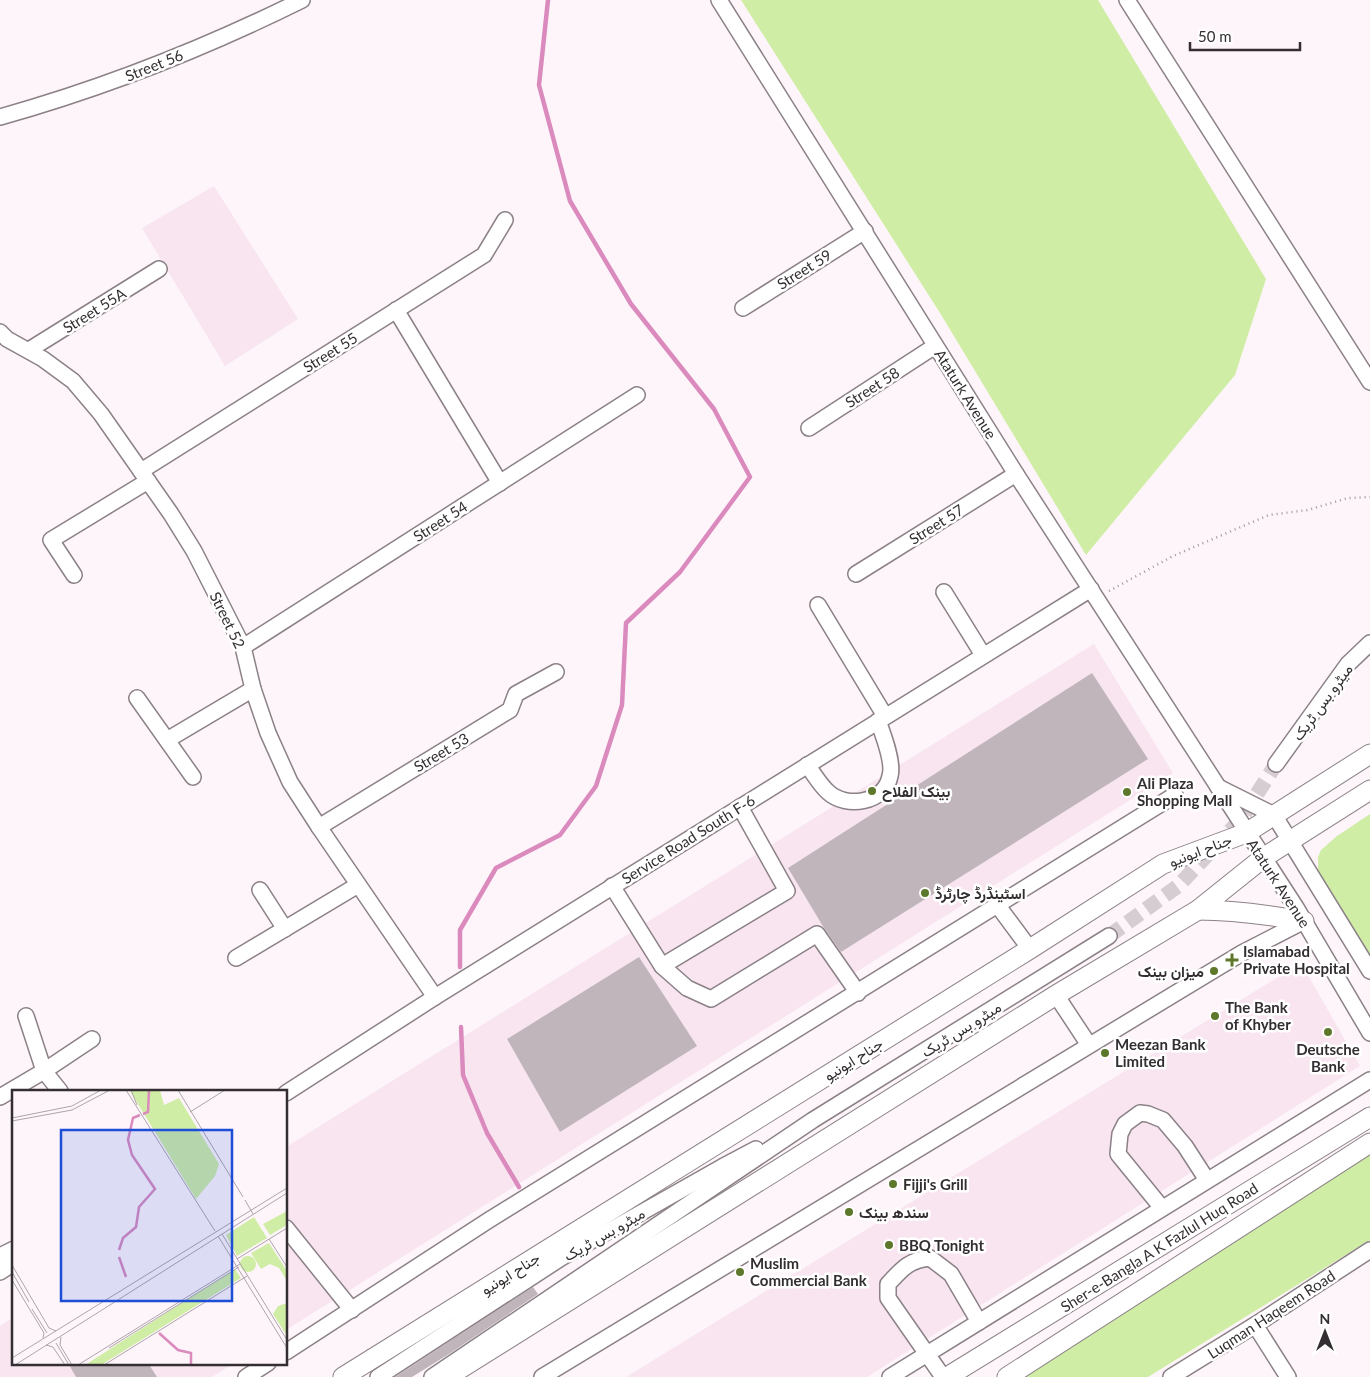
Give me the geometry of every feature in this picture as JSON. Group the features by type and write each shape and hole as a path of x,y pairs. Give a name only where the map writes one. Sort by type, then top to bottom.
{"main road":[{"name":"جناح ایونیو","path":"343,1377 1030,949 1163,864 1246,832 1370,754"},
{"path":"447,1377 1056,995 1198,910 1263,858 1370,790"},
{"path":"1198,910 1224,910 1268,915 1304,922"},
{"name":"Sher-e-Bangla A K Fazlul Huq Road","path":"948,1377 1370,1117"},
{"name":"Sher-e-Bangla A K Fazlul Huq Road","path":"1007,1377 1370,1143"}],"street":[{"name":"Street 56","path":"0,117 78,94 136,73 302,0"},
{"name":"Ataturk Avenue","path":"719,0 1016,474 1304,922 1370,1033"},
{"path":"1127,0 1370,382"},
{"name":"Street 55","path":"74,575 51,540 396,310 484,255 505,220"},
{"name":"Street 59","path":"743,308 865,231"},
{"name":"Street 55A","path":"28,350 159,269"},
{"path":"396,310 500,483"},
{"name":"Street 52","path":"0,332 72,381 101,414 145,476 194,551 243,647 253,689 268,733 287,774 318,827 435,997"},
{"name":"Street 58","path":"808,428 935,346"},
{"name":"Street 54","path":"243,647 637,395"},
{"name":"Street 57","path":"856,574 1016,474"},
{"path":"944,592 983,655"},
{"name":"Service Road South F-6","path":"288,1092 435,997 881,718 983,655 1094,593"},
{"path":"807,765 828,793 842,802 869,800 885,788 891,775 881,718 818,605"},
{"name":"میٹرو بس ٹریک","path":"1276,764 1348,664 1370,643"},
{"name":"Street 53","path":"318,827 510,710 516,694 556,672"},
{"path":"167,740 253,689"},
{"path":"137,698 193,777"},
{"path":"1217,786 1274,815"},
{"path":"288,1351 489,1220 1175,795"},
{"path":"662,966 787,891 740,807"},
{"name":"Ataturk Avenue","path":"1274,815 1370,971"},
{"path":"236,958 358,885"},
{"path":"612,886 662,966 687,988 711,999 817,934 858,993"},
{"path":"260,890 285,929"},
{"path":"998,906 1030,949"},
{"path":"542,1377 1089,1044 1242,953 1304,922"},
{"name":"میٹرو بس ٹریک","path":"432,1377 813,1120 1109,936"},
{"path":"1056,995 1089,1044"},
{"path":"26,1016 44,1071 59,1090"},
{"path":"0,1097 92,1039"},
{"path":"890,1377 1370,1080"},
{"path":"1162,1208 1118,1154 1120,1134 1125,1124 1140,1113 1163,1120 1185,1146 1207,1180"},
{"name":"میٹرو بس ٹریک","path":"378,1377 561,1258 722,1167 813,1120"},
{"path":"288,1230 352,1310"},
{"path":"0,1256 12,1250"},
{"name":"Luqman Haqeem Road","path":"1171,1377 1370,1250"},
{"path":"943,1377 888,1298 888,1284 901,1270 916,1260 930,1258 951,1274 978,1322"},
{"path":"0,1272 12,1264"},
{"path":"1255,1325 1288,1377"},
{"path":"246,1377 266,1364"}],"path":[{"path":"1094,593 1173,556 1269,515 1308,510 1348,498 1370,497"}],"shaded area":[{"path":"214,186 298,319 225,366 142,228"},
{"path":"1094,644 1173,773 288,1329 288,1146"},
{"path":"1301,963 1360,1066 867,1377 626,1377"},
{"path":"12,1318 12,1364 232,1364 212,1377 0,1377 0,1326"}],"green space":[{"path":"741,0 1098,0 1266,279 1235,375 1086,555 940,313"},
{"path":"1370,814 1370,957 1318,874 1318,857 1321,850 1337,836"},
{"path":"1370,1143 1370,1240 1148,1377 1000,1377"}],"building":[{"path":"1092,673 1148,759 841,952 824,928 788,868"},
{"path":"639,957 697,1046 560,1132 507,1039"},
{"path":"533,1287 538,1294 449,1354 412,1377 395,1377"},
{"path":"69,1364 149,1364 157,1377 76,1377"}],"waterway":[{"path":"460,967 460,930 496,868 560,835 596,786 622,705 626,623 680,572 750,477 714,409 631,304 570,201 539,85 548,0"},
{"path":"461,1027 463,1075 487,1133 519,1187"}],"tunnel":[{"path":"1109,936 1178,886 1241,819 1276,764"}],"place":[{"name":"بینک الفلاح","path":"872,791"},
{"name":"Ali Plaza Shopping Mall","path":"1127,792"},
{"name":"اسٹینڈرڈ چارٹرڈ","path":"925,893"},
{"name":"Islamabad Private Hospital","path":"1232,960"},
{"name":"میزان بینک","path":"1214,971"},
{"name":"The Bank of Khyber","path":"1215,1016"},
{"name":"Deutsche Bank","path":"1328,1032"},
{"name":"Meezan Bank Limited","path":"1105,1053"},
{"name":"Fijji's Grill","path":"893,1184"},
{"name":"سندھ بینک","path":"849,1212"},
{"name":"BBQ Tonight","path":"889,1245"},
{"name":"Muslim Commercial Bank","path":"740,1272"}]}
